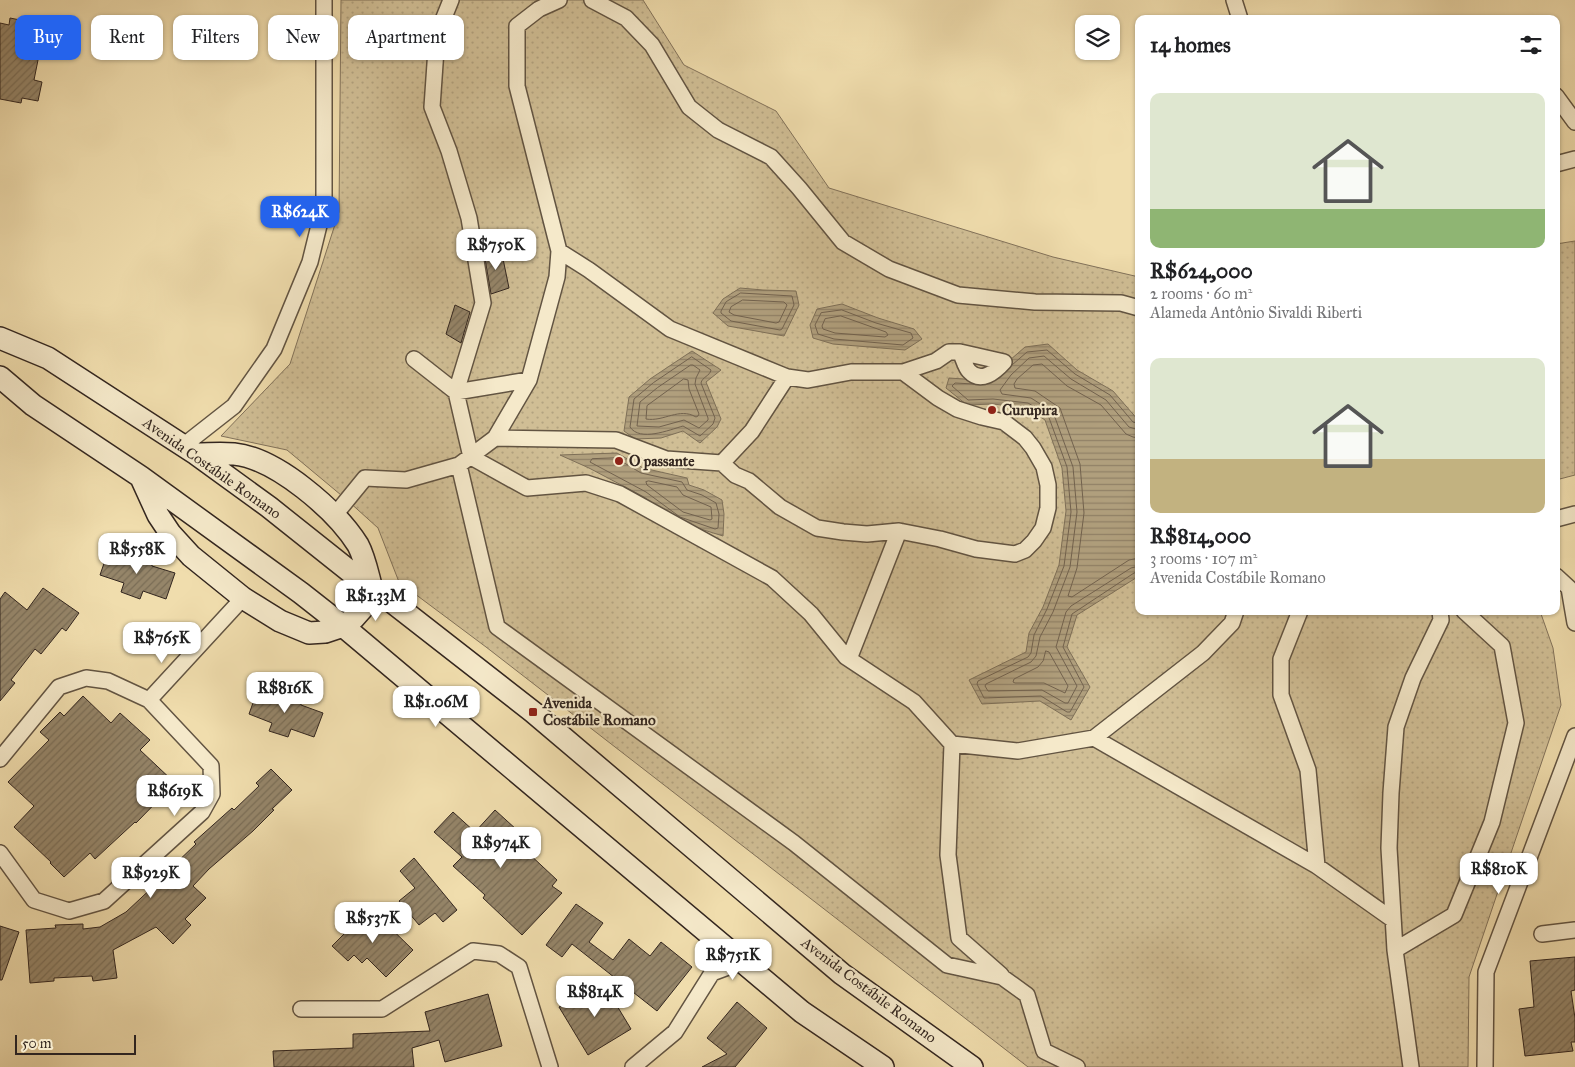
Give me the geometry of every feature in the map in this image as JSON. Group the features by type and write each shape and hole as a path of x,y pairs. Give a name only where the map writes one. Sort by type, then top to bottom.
{"main road":[{"path":"0,324 48,358"},
{"name":"Avenida Costábile Romano","path":"0,338 48,358 189,450 269,507 372,589 392,602 533,712 842,974 972,1067"},
{"path":"0,376 33,405 140,477 301,593 343,626 710,935 744,961 802,1012 883,1067"},
{"path":"0,394 33,405"},
{"path":"140,477 158,515 170,533 190,556 243,598 280,621 309,633 325,632 343,626 354,618 362,609 372,589 358,546 334,516 310,494 269,464 235,454 189,450"}],"street":[{"path":"189,450 234,406 274,349 310,262 324,205 324,0"},
{"path":"451,0 437,34 432,107 449,152 468,218 483,303 456,392 465,461 497,627 794,843 947,965 1002,977"},
{"path":"334,516 365,478 406,480 465,461 494,438 529,380 557,277 559,251 517,86 517,26 539,9 559,0"},
{"path":"592,0 626,18 652,45 689,107 718,130 771,157 844,242 889,269 958,295 1035,302 1121,303 1135,307"},
{"path":"1234,0 1239,15"},
{"path":"1560,101 1575,122"},
{"path":"1560,163 1575,159"},
{"path":"559,251 589,270 670,329 787,377 808,380 850,372 904,372 936,361 949,352 960,352"},
{"path":"414,359 456,392 529,380"},
{"path":"494,438 616,440 666,459 722,463 734,475 749,481 780,507 818,528 867,534 900,531 976,549 1015,554 1025,550 1034,542 1043,528 1048,508 1048,485 1044,467 1033,448 1025,438 1004,422 957,409 938,398 904,372"},
{"path":"722,463 752,431 787,377"},
{"path":"465,461 527,488 586,483 620,494 772,578 811,614 849,659 914,702 952,744 1018,751 1094,738 1203,653 1232,622 1235,615"},
{"path":"1560,518 1575,514"},
{"path":"849,659 900,531"},
{"path":"1560,578 1572,585 1575,623"},
{"path":"149,700 243,598"},
{"path":"1298,615 1281,659 1281,695 1308,770 1317,866"},
{"path":"1411,1067 1392,919 1389,848 1396,727 1413,678 1441,620 1440,615"},
{"path":"1395,950 1454,915 1492,822 1516,723 1502,646 1468,615"},
{"path":"0,759 59,688 86,678 108,681 149,700 211,766 212,794 202,812 104,901 69,911 34,900 0,853"},
{"path":"1485,1067 1486,972 1575,736"},
{"path":"1094,738 1317,866 1392,919"},
{"path":"952,744 948,855 959,938 1002,977 1027,995 1044,1051 1077,1067"},
{"path":"1542,934 1575,930"},
{"path":"633,1067 675,1032 712,973 710,935"},
{"path":"300,1009 382,1009 473,951 499,954 519,967 550,1067"},
{"path":"712,973 744,961"}],"shaded area":[{"path":"341,0 643,0 684,65 776,111 829,188 1053,257 1135,276 1135,615 1541,615 1553,648 1561,705 1469,977 1468,1067 1028,1067 486,647 399,582 378,528 287,450 221,436 290,364 339,212"},
{"path":"1575,241 1575,475 1560,479 1560,243"}],"water":[{"path":"740,288 796,291 799,305 784,336 728,326 713,313 723,299"},
{"path":"842,304 914,329 922,339 905,350 833,344 813,338 810,325 817,309"},
{"path":"1048,344 1077,370 1113,391 1135,416 1135,579 1077,615 1067,647 1090,687 1071,720 1040,701 982,704 969,680 1026,652 1029,633 1043,607 1059,565 1066,511 1062,468 1045,420 1027,408 993,404 967,405 946,388 949,378 994,381 1002,367 1025,347"},
{"path":"692,351 721,370 706,382 721,419 717,427 700,443 683,431 661,438 635,439 624,431 629,397 650,379"},
{"path":"617,453 643,468 687,478 689,485 704,490 722,500 724,514 723,536 678,522 644,497 560,455"}],"building":[{"path":"10,18 15,19 15,60 38,60 34,80 42,82 38,101 22,98 21,103 0,99 0,23 9,25"},
{"path":"501,249 509,288 491,294 484,253"},
{"path":"455,305 470,312 461,343 446,334"},
{"path":"109,549 131,557 134,554 151,560 152,566 175,573 166,599 143,591 140,599 121,592 124,583 100,575"},
{"path":"43,588 79,613 66,631 62,628 41,654 35,649 11,680 15,683 0,701 0,599 5,592 27,610"},
{"path":"258,689 280,697 283,694 300,699 301,705 323,713 314,737 291,729 288,737 269,731 272,723 249,714"},
{"path":"83,696 111,723 120,713 150,740 140,750 175,783 136,823 95,859 90,853 64,877 14,827 34,806 8,782 49,740 40,732 60,712 64,716"},
{"path":"271,769 292,790 253,831 209,869 193,886 206,898 185,919 191,925 173,944 156,927 113,950 117,978 93,981 92,976 54,978 54,981 30,983 26,930 56,928 55,925 83,924 83,929 100,927 126,912 156,884 155,882 172,865 196,844 194,842 232,808 234,810 259,786 256,783"},
{"path":"495,810 517,830 511,837 557,880 552,886 562,893 522,935 483,898 485,895 453,866 462,857 434,832 453,812 475,832"},
{"path":"414,858 457,910 443,922 435,913 419,925 399,901 415,888 400,871"},
{"path":"576,904 603,923 589,942 613,960 629,939 650,956 661,942 692,967 657,1011 572,944 562,957 546,945"},
{"path":"370,908 413,950 386,977 367,958 362,963 354,955 348,961 332,946"},
{"path":"0,926 19,932 2,980 0,980"},
{"path":"1575,957 1575,990 1571,991 1575,1018 1575,1042 1571,1042 1573,1051 1525,1056 1519,1009 1534,1007 1530,961"},
{"path":"602,981 631,1029 588,1055 559,1007"},
{"path":"488,994 502,1046 445,1062 439,1040 412,1048 414,1067 274,1067 273,1051 353,1048 353,1034 430,1031 425,1012"},
{"path":"737,1002 767,1028 735,1067 702,1067 727,1054 707,1038"}],"place":[{"name":"Curupira","path":"992,410"},
{"name":"O passante","path":"619,461"},
{"name":"Avenida Costábile Romano","path":"533,712"}]}
